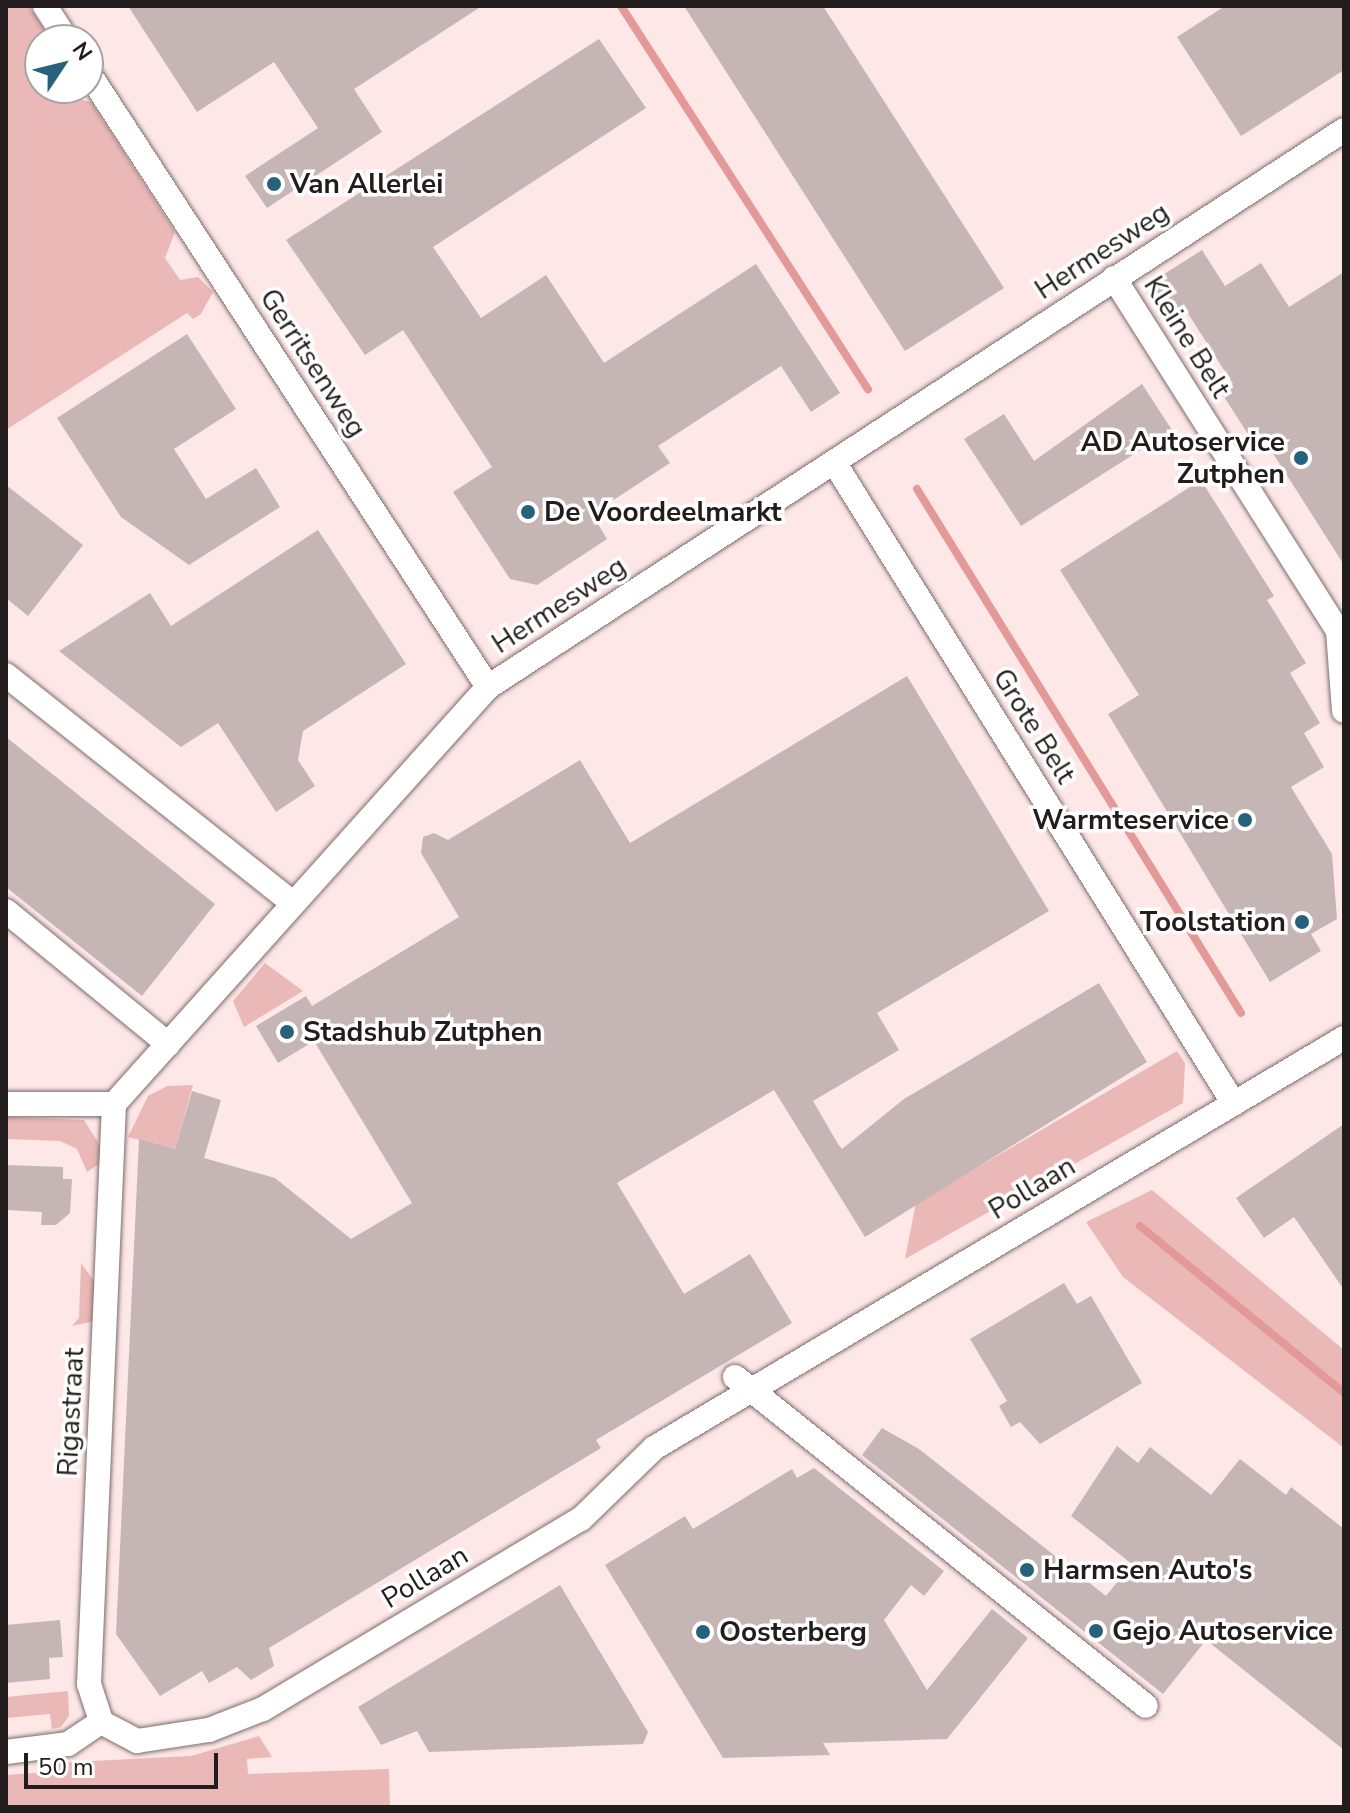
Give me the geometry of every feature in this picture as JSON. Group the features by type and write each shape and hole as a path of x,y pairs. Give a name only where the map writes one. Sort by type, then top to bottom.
{"street":[{"path":"45,6 57,24"},
{"name":"Gerritsenweg","path":"104,97 488,687"},
{"name":"Hermesweg","path":"114,1104 290,901 488,687 1344,130"},
{"name":"Kleine Belt","path":"1114,278 1341,630"},
{"name":"Grote Belt","path":"834,462 1234,1104"},
{"path":"1341,630 1344,711"},
{"path":"6,675 290,901"},
{"path":"6,911 168,1044"},
{"name":"Pollaan","path":"101,1722 137,1741 209,1730 263,1709 581,1519 654,1448 743,1384 1344,1038"},
{"path":"6,1104 114,1104"},
{"name":"Rigastraat","path":"101,1722 89,1684 114,1104"},
{"path":"743,1384 1146,1706"},
{"path":"6,1752 68,1744 101,1722"}],"shaded area":[{"path":"6,6 1344,6 1344,1807 6,1807"},
{"path":"6,6 29,6 41,24 24,24 24,104 92,104 175,232 165,258 180,280 198,277 213,292 201,314 193,319 187,313 6,430"},
{"path":"265,963 303,991 244,1027 233,1001"},
{"path":"1177,1051 1185,1063 1183,1103 905,1259 916,1203"},
{"path":"193,1085 175,1149 128,1137 148,1096 167,1086"},
{"path":"6,1117 84,1120 101,1147 99,1164 87,1172 77,1149 60,1141 6,1139"},
{"path":"1152,1190 1344,1350 1344,1448 1123,1277 1086,1222"},
{"path":"81,1263 94,1281 95,1312 91,1322 72,1326 79,1318"},
{"path":"68,1691 69,1716 61,1727 52,1729 50,1714 6,1718 6,1697"},
{"path":"259,1736 272,1757 247,1759 248,1774 389,1769 390,1807 6,1807 6,1775 45,1772 52,1763 191,1756"}],"building":[{"path":"128,6 482,6 354,89 382,132 267,208 245,176 318,128 274,62 197,112"},
{"path":"684,6 823,6 1004,288 905,351"},
{"path":"1225,6 1344,6 1344,70 1241,136 1177,37"},
{"path":"599,39 646,108 433,247 481,318 546,275 604,363 756,264 840,393 811,412 781,366 658,446 670,463 592,514 607,539 537,585 510,579 453,492 492,467 403,330 365,355 286,240"},
{"path":"1202,250 1225,286 1261,263 1289,307 1344,272 1344,565 1260,433 1251,439 1221,392 1233,384 1187,312 1174,320 1150,283"},
{"path":"187,334 236,409 174,449 206,499 256,468 280,507 189,565 121,517 57,418"},
{"path":"1142,384 1172,430 1021,526 964,439 1004,414 1034,461"},
{"path":"1201,480 1274,596 1267,600 1306,663 1290,673 1320,723 1304,733 1324,767 1291,787 1332,854 1337,919 1311,934 1321,951 1270,982 1108,714 1139,695 1060,570"},
{"path":"6,485 83,545 28,616 6,598"},
{"path":"318,530 406,664 303,731 298,760 315,786 276,812 218,723 181,747 59,651 150,593 171,626"},
{"path":"907,676 1049,911 877,1013 899,1050 813,1101 838,1144 842,1149 904,1099 1099,983 1147,1062 865,1237 774,1090 617,1183 684,1294 750,1254 792,1323 596,1440 601,1448 269,1648 274,1666 251,1680 237,1667 209,1683 202,1671 160,1696 116,1634 139,1139 175,1149 192,1091 221,1100 204,1158 275,1178 351,1239 412,1203 314,1041 278,1063 256,1026 306,996 312,1006 459,917 421,853 423,837 434,833 448,840 580,760 630,843"},
{"path":"6,737 215,904 142,996 6,887"},
{"path":"1344,1124 1344,1290 1294,1217 1264,1238 1236,1198"},
{"path":"6,1165 63,1167 63,1179 72,1179 70,1213 56,1225 41,1225 42,1212 6,1210"},
{"path":"1064,1283 1077,1304 1091,1296 1142,1383 1040,1444 1020,1422 1011,1427 999,1406 1007,1401 970,1339"},
{"path":"882,1428 919,1449 1106,1596 1132,1564 1071,1516 1117,1446 1138,1463 1150,1447 1211,1495 1240,1459 1286,1495 1291,1487 1344,1529 1344,1750 1206,1640 1163,1694 862,1455"},
{"path":"814,1468 944,1571 924,1596 911,1585 884,1620 927,1690 992,1609 1028,1638 947,1739 823,1743 830,1755 723,1758 605,1565 685,1516 693,1529 792,1469 797,1478"},
{"path":"560,1585 648,1732 643,1744 429,1752 417,1731 381,1745 358,1707"},
{"path":"60,1620 63,1657 49,1658 50,1679 6,1683 6,1625"}],"waterway":[{"path":"621,6 868,389"},
{"path":"917,489 1241,1013"},
{"path":"1140,1226 1344,1393"}],"place":[{"name":"Van Allerlei","path":"274,184"},
{"name":"AD Autoservice Zutphen","path":"1301,458"},
{"name":"De Voordeelmarkt","path":"528,512"},
{"name":"Warmteservice","path":"1245,820"},
{"name":"Toolstation","path":"1302,922"},
{"name":"Stadshub Zutphen","path":"287,1032"},
{"name":"Harmsen Auto's","path":"1027,1570"},
{"name":"Gejo Autoservice","path":"1096,1631"},
{"name":"Oosterberg","path":"703,1632"}]}
